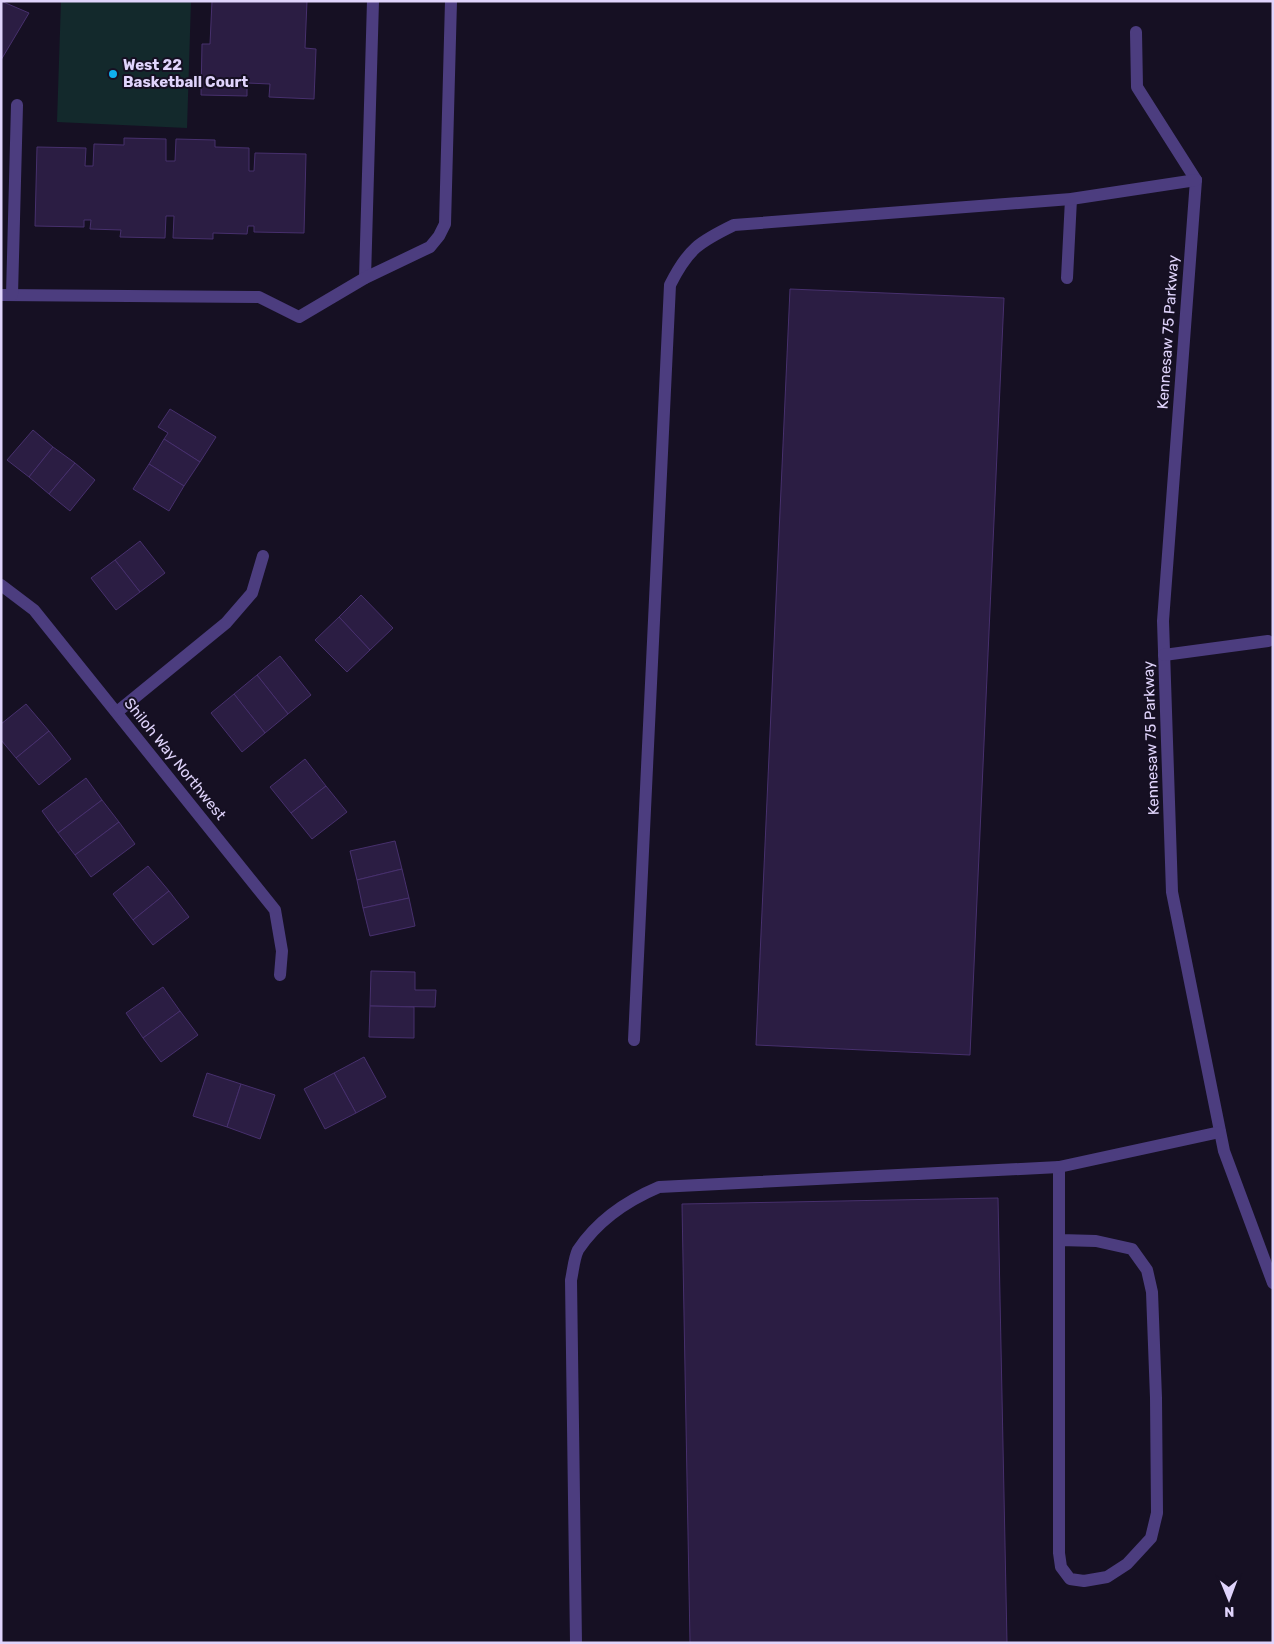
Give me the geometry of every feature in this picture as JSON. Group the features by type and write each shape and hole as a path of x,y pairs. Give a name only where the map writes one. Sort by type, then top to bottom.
{"street":[{"path":"365,278 373,1"},
{"path":"17,105 7,295 259,296 298,317 365,278 430,247 445,224 452,1"},
{"path":"634,1040 670,285 682,260 706,238 734,225 1071,199 1196,180 1137,87 1136,32"},
{"name":"Kennesaw 75 Parkway","path":"1196,180 1162,621 1172,892 1224,1151 1268,1253 1273,1283"},
{"path":"1067,278 1071,199"},
{"path":"116,712 226,623 252,593 263,556"},
{"name":"Shiloh Way Northwest","path":"1,585 34,610 275,910 282,951 280,974"},
{"path":"1164,655 1268,641"},
{"path":"576,1643 571,1280 577,1252 602,1222 630,1200 659,1187 1060,1167 1220,1132"},
{"path":"1060,1167 1060,1240 1060,1567 1070,1579 1084,1581 1107,1577 1127,1564 1151,1538 1157,1513 1156,1398 1152,1292 1147,1270 1132,1249 1096,1241 1060,1240"}],"green space":[{"path":"61,1 191,1 187,128 57,122"}],"building":[{"path":"1,1 29,13 1,60"},
{"path":"212,1 307,1 305,48 316,49 314,99 269,97 270,84 247,83 247,96 201,95 202,44 210,44"},
{"path":"124,138 166,139 166,161 175,161 176,139 215,140 215,147 249,148 249,171 254,171 255,153 306,154 304,233 254,232 254,226 248,226 247,234 213,233 213,239 173,238 174,216 166,216 165,238 120,237 121,230 90,229 91,220 84,220 84,227 35,226 37,147 86,148 85,166 93,166 94,144 124,145"},
{"path":"790,289 1004,298 970,1055 756,1045"},
{"path":"170,409 216,437 200,462 164,439 168,433 158,427"},
{"path":"33,430 53,447 29,477 7,460"},
{"path":"164,439 200,462 184,486 149,464"},
{"path":"53,447 75,463 49,494 29,477"},
{"path":"75,463 95,480 70,511 49,494"},
{"path":"149,464 184,486 169,511 133,489"},
{"path":"140,541 165,573 140,592 115,560"},
{"path":"115,560 140,592 116,610 91,578"},
{"path":"361,595 393,628 370,650 339,617"},
{"path":"339,617 370,650 347,672 315,640"},
{"path":"280,656 311,695 288,714 257,675"},
{"path":"257,675 288,714 265,733 234,694"},
{"path":"234,694 265,733 242,752 211,713"},
{"path":"26,704 49,731 16,758 1,740 1,724"},
{"path":"49,731 71,759 39,785 16,758"},
{"path":"305,759 326,786 291,813 270,787"},
{"path":"86,778 102,800 58,833 42,811"},
{"path":"326,786 347,812 312,839 291,813"},
{"path":"102,800 119,822 75,855 58,833"},
{"path":"119,822 135,844 91,877 75,855"},
{"path":"395,841 402,869 357,880 350,851"},
{"path":"148,866 169,891 133,920 113,894"},
{"path":"402,869 409,898 363,908 357,880"},
{"path":"169,891 189,917 153,945 133,920"},
{"path":"409,898 415,926 370,936 363,908"},
{"path":"371,971 415,972 415,990 436,990 435,1007 370,1006"},
{"path":"163,987 180,1011 143,1038 126,1013"},
{"path":"370,1006 414,1007 414,1038 369,1037"},
{"path":"180,1011 198,1035 161,1062 143,1038"},
{"path":"364,1057 386,1097 356,1113 334,1073"},
{"path":"207,1073 241,1084 227,1127 193,1116"},
{"path":"334,1073 356,1113 325,1129 304,1089"},
{"path":"241,1084 275,1095 260,1139 227,1127"},
{"path":"998,1198 1007,1643 690,1643 682,1204"}],"place":[{"name":"West 22 Basketball Court","path":"113,74"}]}
